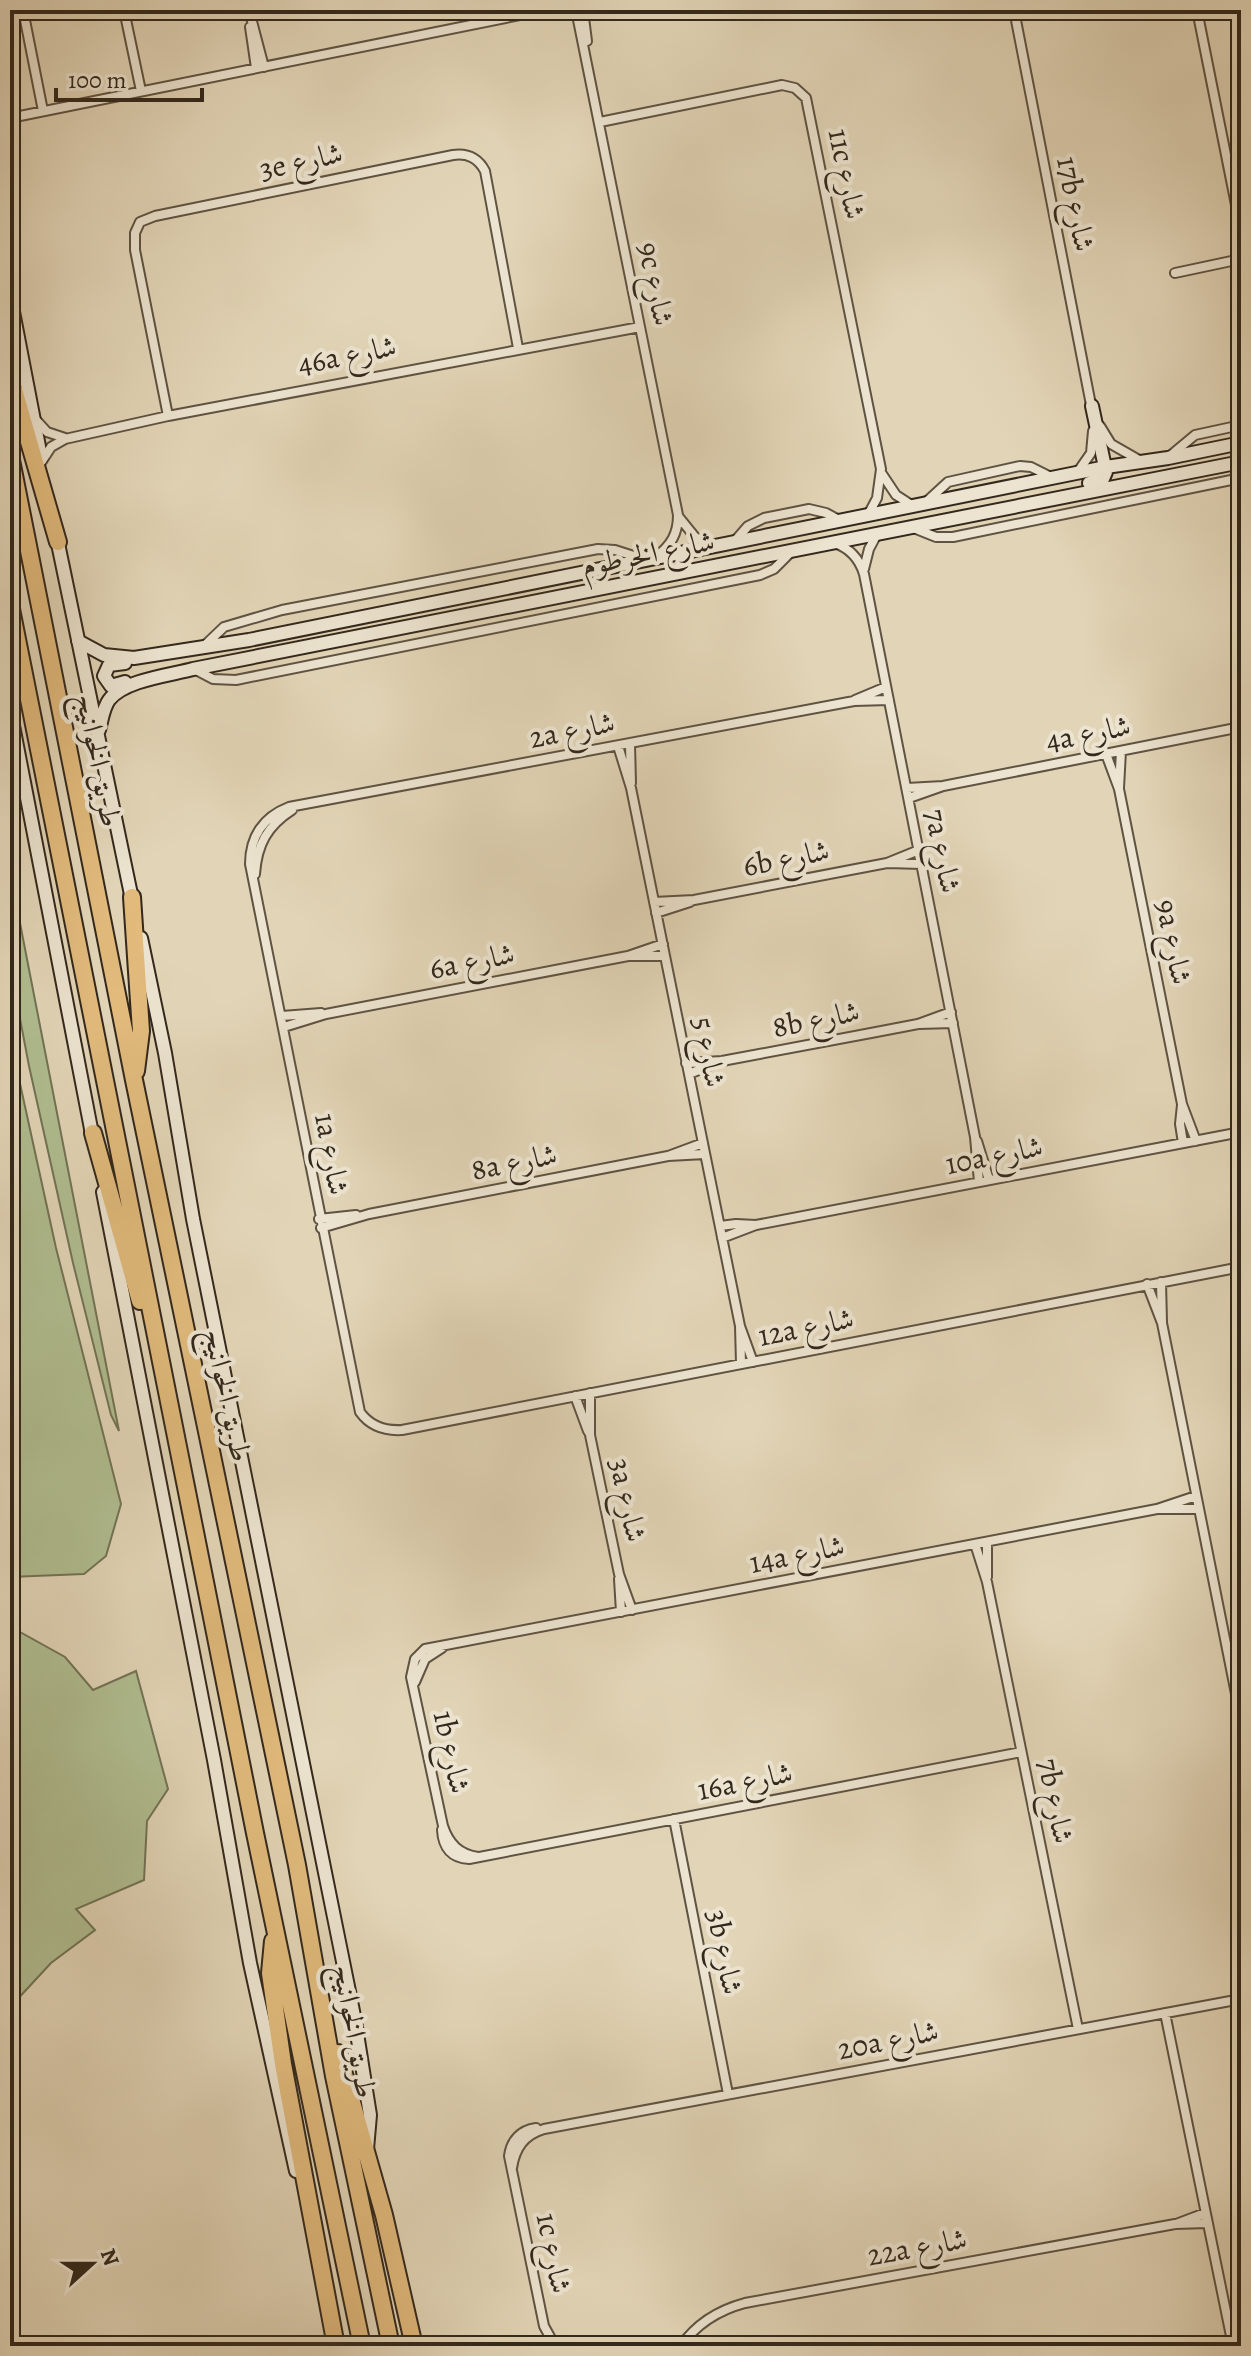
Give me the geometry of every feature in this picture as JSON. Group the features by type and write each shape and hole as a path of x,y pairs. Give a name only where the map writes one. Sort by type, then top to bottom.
{"highway":[{"path":"10,376 58,542"},
{"name":"طريق الخوانيج","path":"10,455 134,1080 297,1865 322,2006 391,2346"},
{"name":"طريق الخوانيج","path":"10,604 162,1373 362,2346"},
{"path":"132,897 141,1031 134,1080"},
{"path":"93,1133 162,1373"},
{"path":"276,1931 271,1948 270,1973 283,2064 336,2346"},
{"path":"322,2006 367,2149 414,2346"}],"street":[{"path":"23,10 43,111"},
{"path":"124,10 141,91"},
{"path":"249,10 260,67"},
{"path":"10,118 545,10"},
{"name":"9c شارع","path":"576,10 678,515"},
{"name":"9c شارع","path":"583,10 588,62"},
{"name":"17b شارع","path":"1014,10 1092,406 1093,446 1077,473"},
{"path":"1197,10 1241,230"},
{"name":"11c شارع","path":"600,122 782,85 795,88 806,98 881,469 896,495 918,505"},
{"name":"3e شارع","path":"168,416 135,250 135,233 140,222 155,216 453,155 475,159 485,171 518,348"},
{"path":"1175,273 1241,259"},
{"path":"10,296 78,641 165,1053 203,1269 353,2006 370,2115 367,2149"},
{"name":"46a شارع","path":"65,439 168,416 640,327"},
{"path":"991,510 1007,501 1100,481 1105,476 1106,467 1092,406"},
{"name":"17b شارع","path":"1092,406 1111,444 1144,462"},
{"path":"31,410 47,432 65,439"},
{"path":"1168,458 1195,435 1241,425"},
{"path":"42,463 51,447 65,439"},
{"name":"شارع الخرطوم","path":"78,641 104,655 118,658 202,648 1106,467 1241,443"},
{"name":"شارع الخرطوم","path":"98,737 104,709 113,695 139,682 193,669 1241,462"},
{"name":"11c شارع","path":"868,515 877,498 881,469"},
{"path":"910,527 936,537 953,537 1241,478"},
{"path":"678,515 695,537 712,546"},
{"path":"202,648 224,627 282,610 598,549 650,558 671,544 678,515"},
{"name":"7a شارع","path":"877,534 866,557 864,574 975,1137 979,1182"},
{"path":"833,543 850,550 864,574"},
{"path":"193,669 219,680 251,677 760,575 774,569 793,550"},
{"path":"504,608 507,597 544,580"},
{"path":"151,656 136,663 109,665 104,676 108,684 116,686 140,678 153,679"},
{"name":"2a شارع","path":"854,701 886,687"},
{"name":"2a شارع","path":"259,837 272,815 289,807 854,701 889,700"},
{"path":"10,710 214,1760 250,1963 302,2197 312,2220"},
{"name":"4a شارع","path":"907,788 943,786 1241,727"},
{"name":"شارع 5","path":"630,744 631,788"},
{"name":"شارع 5","path":"618,746 631,788 740,1326 753,1362"},
{"path":"10,748 19,759"},
{"name":"9a شارع","path":"1119,789 1121,751"},
{"name":"9a شارع","path":"1106,754 1119,789 1182,1104 1196,1141"},
{"name":"4a شارع","path":"909,798 943,786"},
{"name":"1a شارع","path":"259,837 250,855 320,1224 357,1405 365,1419 379,1427"},
{"name":"6b شارع","path":"654,902 694,900 887,863 919,850"},
{"name":"6b شارع","path":"887,863 922,864"},
{"name":"6b شارع","path":"656,913 694,900"},
{"name":"6a شارع","path":"284,1027 326,1014 628,956 663,944"},
{"name":"6a شارع","path":"628,956 665,956"},
{"name":"8b شارع","path":"918,1024 951,1012"},
{"name":"6a شارع","path":"282,1016 326,1014"},
{"name":"8b شارع","path":"686,1063 722,1061 918,1024 953,1023"},
{"name":"8b شارع","path":"689,1074 722,1061"},
{"name":"9a شارع","path":"1182,1104 1180,1124 1183,1143"},
{"name":"10a شارع","path":"722,1238 756,1225 1241,1132"},
{"name":"7a شارع","path":"975,1137 989,1180"},
{"name":"8a شارع","path":"668,1156 703,1143"},
{"name":"8a شارع","path":"320,1224 668,1156 705,1154"},
{"name":"10a شارع","path":"720,1226 756,1225"},
{"name":"12a شارع","path":"379,1427 402,1430 1241,1267"},
{"path":"1161,1282 1162,1323 1241,1719"},
{"path":"1147,1284 1162,1323"},
{"name":"شارع 5","path":"740,1326 741,1364"},
{"name":"3a شارع","path":"590,1393 590,1435"},
{"name":"3a شارع","path":"575,1396 590,1435 619,1574 632,1610"},
{"name":"14a شارع","path":"418,1661 430,1647 1157,1509 1196,1496"},
{"name":"14a شارع","path":"1157,1509 1199,1509"},
{"name":"7b شارع","path":"987,1542 987,1582"},
{"name":"7b شارع","path":"975,1544 987,1582 1078,2029"},
{"name":"3a شارع","path":"619,1574 621,1612"},
{"name":"1b شارع","path":"418,1661 414,1688 443,1826 453,1850"},
{"name":"16a شارع","path":"453,1850 464,1859 478,1857 1021,1752"},
{"name":"3b شارع","path":"674,1819 728,2094"},
{"name":"20a شارع","path":"518,2141 544,2129 1241,1999"},
{"path":"1165,2013 1233,2346"},
{"name":"1c شارع","path":"518,2141 510,2150 512,2168 544,2326 555,2346"},
{"name":"22a شارع","path":"1175,2224 1205,2213"},
{"name":"22a شارع","path":"681,2346 703,2322 723,2310 742,2304 1175,2224 1208,2223"}],"green space":[{"path":"10,914 19,918 119,1431 111,1415 73,1263 29,1066 10,966"},
{"path":"10,1038 56,1248 121,1504 106,1556 84,1574 10,1577"},
{"path":"11,1627 65,1657 93,1690 136,1671 168,1789 147,1821 144,1880 76,1909 95,1930 51,1963 14,2003 10,2001"}]}
